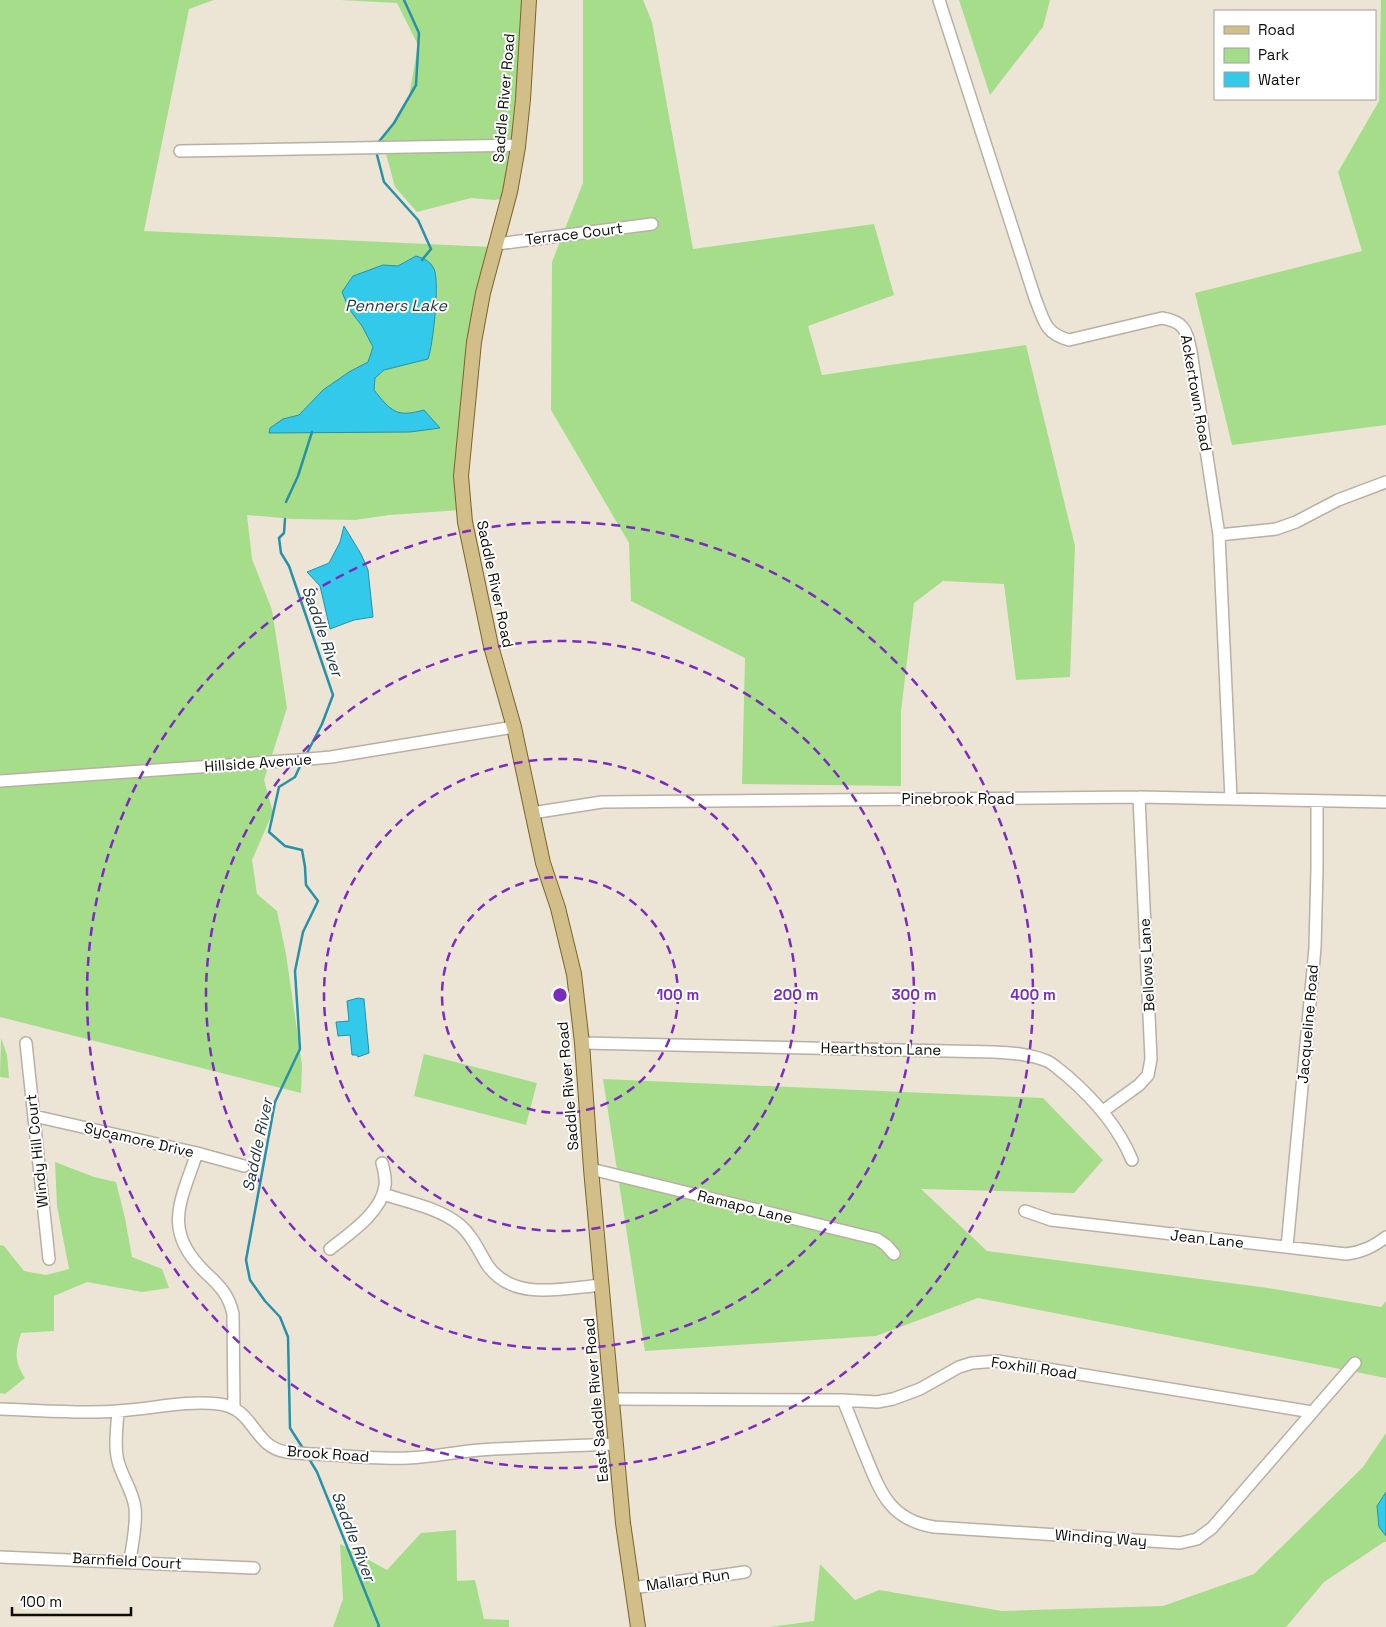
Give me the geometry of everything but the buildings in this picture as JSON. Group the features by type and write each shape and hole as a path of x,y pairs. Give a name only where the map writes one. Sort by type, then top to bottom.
{"main road":[{"name":"Saddle River Road","path":"529,0 524,99 519,145 510,192 483,293 474,342 461,476 464,522 491,646 514,727 543,863 558,908 574,974 582,1043 591,1169"},
{"name":"East Saddle River Road","path":"591,1169 624,1531 638,1627"}],"street":[{"name":"Ackertown Road","path":"939,0 1035,298 1046,325 1056,336 1069,340 1162,318 1181,324 1186,332 1191,351 1219,535 1231,799"},
{"path":"180,151 519,145"},
{"name":"Terrace Court","path":"497,244 652,224"},
{"path":"1219,535 1276,529 1296,522 1338,500 1386,482"},
{"name":"Hillside Avenue","path":"0,781 331,757 514,727"},
{"name":"Pinebrook Road","path":"532,813 602,802 1139,797 1386,802"},
{"name":"Bellows Lane","path":"1103,1111 1139,1085 1148,1076 1151,1059 1139,797"},
{"name":"Jacqueline Road","path":"1288,1247 1314,948 1317,800"},
{"name":"Windy Hill Court","path":"26,1043 49,1259"},
{"name":"Hearthston Lane","path":"582,1043 994,1052 1034,1056 1050,1062 1075,1083 1103,1111 1125,1141 1132,1160"},
{"name":"Sycamore Drive","path":"34,1116 197,1153 244,1166"},
{"path":"0,1409 118,1411 190,1403 220,1404 234,1408 233,1314 231,1304 221,1287 193,1261 186,1251 179,1231 180,1200 197,1153"},
{"path":"330,1249 367,1218 383,1194 385,1176 382,1163"},
{"name":"Ramapo Lane","path":"591,1169 877,1239 894,1254"},
{"path":"383,1194 435,1212 459,1224 468,1233 493,1272 511,1285 537,1290 602,1285"},
{"name":"Jean Lane","path":"1025,1211 1051,1220 1346,1254 1361,1252 1376,1245 1386,1237"},
{"name":"Foxhill Road","path":"613,1399 843,1400 876,1402 893,1399 920,1389 959,1367 978,1362 998,1362 1312,1412"},
{"name":"Winding Way","path":"843,1400 880,1490 894,1510 913,1522 934,1528 1180,1543 1197,1539 1212,1528 1355,1363"},
{"name":"Brook Road","path":"234,1408 250,1421 259,1436 272,1448 279,1451 300,1453 409,1458 486,1450 616,1444"},
{"path":"118,1411 117,1460 132,1494 135,1507 130,1562"},
{"name":"Barnfield Court","path":"0,1557 254,1568"},
{"name":"Mallard Run","path":"632,1588 745,1572"}],"green space":[{"path":"0,0 214,0 189,9 144,231 491,247 461,510 389,515 355,520 293,519 247,515 252,559 272,610 287,708 264,780 273,812 252,860 257,894 277,911 286,954 302,1065 301,1093 0,1017"},
{"path":"340,0 532,0 509,198 494,200 471,198 417,212 395,187 382,139 408,102 418,45 397,3"},
{"path":"583,0 643,0 652,22 693,249 874,224 894,295 808,326 822,375 1026,345 1075,546 1070,677 1016,680 1004,584 943,581 914,603 901,711 901,786 742,784 745,658 631,601 629,543 551,410 552,262 583,183"},
{"path":"959,0 1050,0 1043,27 990,95"},
{"path":"1381,0 1386,0 1386,425 1232,445 1195,293 1362,251 1338,172 1379,101"},
{"path":"1,1038 7,1055 9,1078 0,1077"},
{"path":"424,1054 537,1083 526,1125 414,1096"},
{"path":"603,1079 1043,1098 1103,1160 1074,1193 921,1189 987,1251 1268,1288 1381,1307 1386,1301 1386,1378 978,1298 876,1336 645,1351"},
{"path":"55,1162 94,1177 116,1182 132,1257 162,1269 169,1288 142,1292 87,1282 54,1296 54,1331 21,1333 17,1361 25,1378 5,1394 0,1393 0,1245 4,1246 24,1271 46,1275 69,1269 57,1206"},
{"path":"1386,1433 1386,1542 1324,1582 1286,1627 770,1627 814,1621 820,1564 855,1600 879,1590 1002,1611 1163,1606 1254,1574 1363,1467"},
{"path":"456,1530 457,1581 475,1580 484,1619 509,1620 509,1627 333,1627 343,1599 340,1544 387,1570 421,1533"}],"water":[{"name":"Penners Lake","path":"416,256 425,259 431,264 436,276 435,314 428,359 384,370 375,378 374,390 395,411 407,413 424,410 440,428 410,432 269,433 270,428 283,419 299,415 323,390 349,372 368,362 373,347 362,326 349,309 342,292 353,276 383,265 398,266"},
{"path":"344,526 361,554 368,570 373,617 354,620 330,629 320,586 307,572 329,563 340,542"},
{"path":"358,998 364,999 369,1053 358,1057 357,1055 352,1055 350,1035 338,1036 336,1022 349,1021 347,1001"},
{"path":"1386,1492 1386,1536 1379,1527 1377,1506"}],"waterway":[{"name":"Saddle River","path":"377,144 394,123 416,85 419,33 404,0"},
{"name":"Saddle River","path":"376,151 384,182 418,220 431,249 422,260"},
{"name":"Saddle River","path":"286,502 298,476 312,432"},
{"name":"Saddle River","path":"285,519 284,533 279,538 281,553 289,566 333,695 322,724 306,755"},
{"name":"Saddle River","path":"301,764 295,777 279,787 269,832 285,846 302,850 306,885 318,901 303,932 295,971 300,1049 275,1102 246,1260 250,1280 265,1301 280,1317 288,1337 290,1428 304,1450"},
{"name":"Saddle River","path":"308,1457 317,1472 378,1627"}]}
